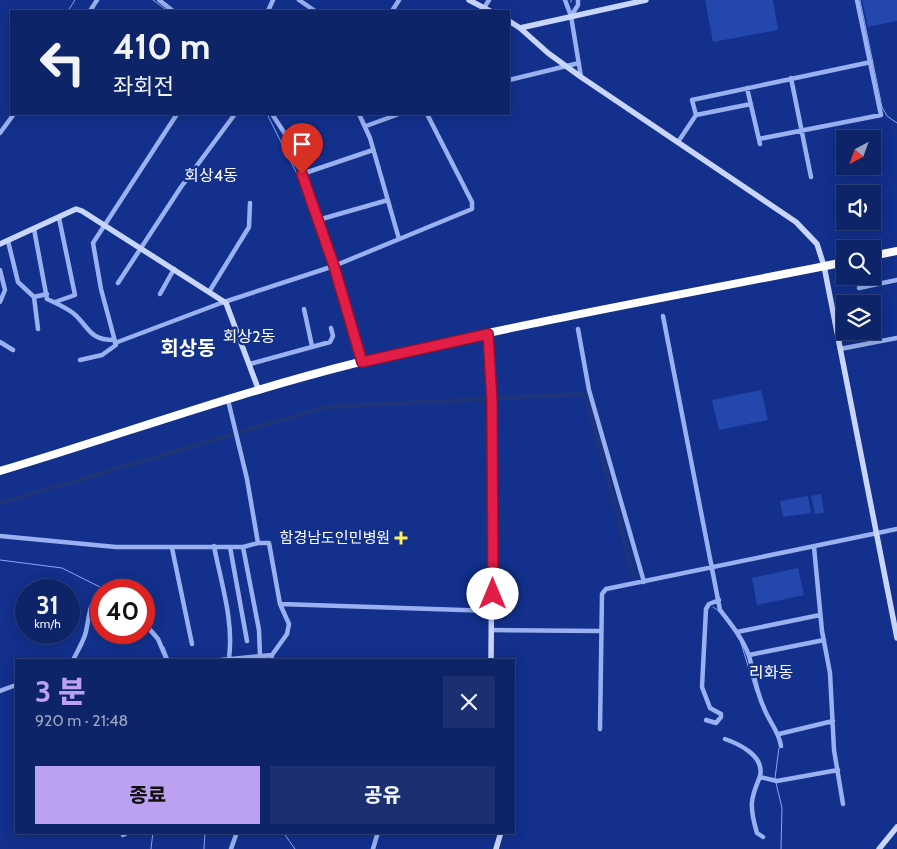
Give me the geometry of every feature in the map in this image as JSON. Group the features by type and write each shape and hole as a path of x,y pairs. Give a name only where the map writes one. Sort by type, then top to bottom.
{"highway":[{"path":"881,254 897,251"},
{"path":"0,471 228,400 362,362 488,334 836,264"}],"street":[{"path":"159,0 172,10"},
{"path":"299,0 313,10"},
{"path":"469,0 488,10"},
{"path":"484,8 489,0"},
{"path":"565,0 571,16 581,77"},
{"path":"571,16 578,5 578,0"},
{"path":"520,28 646,0"},
{"path":"747,88 759,141 881,115 857,0"},
{"path":"510,22 581,77 801,226 817,244 824,266 897,638"},
{"path":"696,115 692,100 871,62"},
{"path":"510,80 579,63"},
{"path":"791,78 811,177"},
{"path":"678,142 696,115 751,104"},
{"path":"0,133 13,115"},
{"path":"80,360 102,354 114,347 115,342 92,248 93,243 176,115"},
{"path":"118,283 140,248 234,115"},
{"path":"273,115 291,143 334,266 362,362"},
{"path":"360,115 366,126 399,239"},
{"path":"366,126 396,115"},
{"path":"34,229 48,300 55,302 74,314 84,328 101,340 115,342 334,266 472,207 451,158 428,115"},
{"path":"302,174 373,150"},
{"path":"318,220 388,200"},
{"path":"209,292 249,227 250,203"},
{"path":"0,244 76,210 82,210 226,303 259,391"},
{"path":"55,302 75,295 59,218"},
{"path":"8,241 18,282 34,297 38,329"},
{"path":"160,294 174,269"},
{"path":"0,270 5,290 0,302"},
{"path":"859,288 897,280"},
{"path":"34,297 47,294"},
{"path":"304,309 312,346"},
{"path":"663,316 720,610 737,632 749,655 754,680 764,709 779,734 781,746"},
{"path":"250,364 330,342 333,336 330,328"},
{"path":"578,330 592,400 644,582"},
{"path":"488,334 492,393 493,611 491,659"},
{"path":"840,349 897,338"},
{"path":"0,342 13,350"},
{"path":"228,400 239,439 258,543"},
{"path":"600,729 601,631 604,591 897,529"},
{"path":"0,536 116,547 172,548 214,546 243,548 258,543 269,544 280,604 288,624 287,634 271,657 225,659"},
{"path":"214,546 229,622 231,640 229,658"},
{"path":"230,547 247,641"},
{"path":"814,547 820,615 830,673 833,721 843,804"},
{"path":"172,548 192,644"},
{"path":"243,548 259,630 260,656"},
{"path":"706,720 716,723 721,718 721,714 710,708 702,687 706,609 709,604 718,600"},
{"path":"280,604 493,611"},
{"path":"74,659 85,636 90,614"},
{"path":"737,632 820,615"},
{"path":"492,630 601,631"},
{"path":"155,636 167,659"},
{"path":"749,655 824,640"},
{"path":"0,691 15,684"},
{"path":"779,734 833,721"},
{"path":"725,739 744,746 752,753 759,767 760,776 754,790 752,809 757,833 763,837"},
{"path":"760,776 777,781 838,770"},
{"path":"879,849 897,827"},
{"path":"231,849 236,834"},
{"path":"373,849 377,834"},
{"path":"496,849 500,834"}],"shaded area":[{"path":"705,0 773,0 778,30 713,42"},
{"path":"862,0 897,0 897,21 868,27"},
{"path":"761,390 768,420 719,430 712,400"},
{"path":"821,494 824,513 815,514 811,496"},
{"path":"808,496 811,513 783,517 780,501"},
{"path":"798,568 804,595 757,605 752,578"}],"waterway":[{"path":"69,10 75,0"},
{"path":"153,0 167,10"},
{"path":"860,0 882,107 887,116 897,123"},
{"path":"268,115 296,172"},
{"path":"0,503 326,407 582,394 586,396 634,577"},
{"path":"0,560 62,568 90,582"},
{"path":"713,607 719,611"},
{"path":"741,643 756,692"},
{"path":"164,647 169,659"},
{"path":"775,778 779,748"},
{"path":"776,783 782,808 781,849"},
{"path":"151,849 153,834"},
{"path":"204,849 205,834"},
{"path":"284,834 295,849"}],"place":[{"name":"함경남도인민병원","path":"401,538"}],"district":[{"name":"회상4동","path":"211,175"},
{"name":"회상2동","path":"249,336"},
{"name":"회상동","path":"188,348"},
{"name":"리화동","path":"771,672"}],"route":[{"path":"302,174 334,266 362,362 488,334 492,402 493,594"}]}
